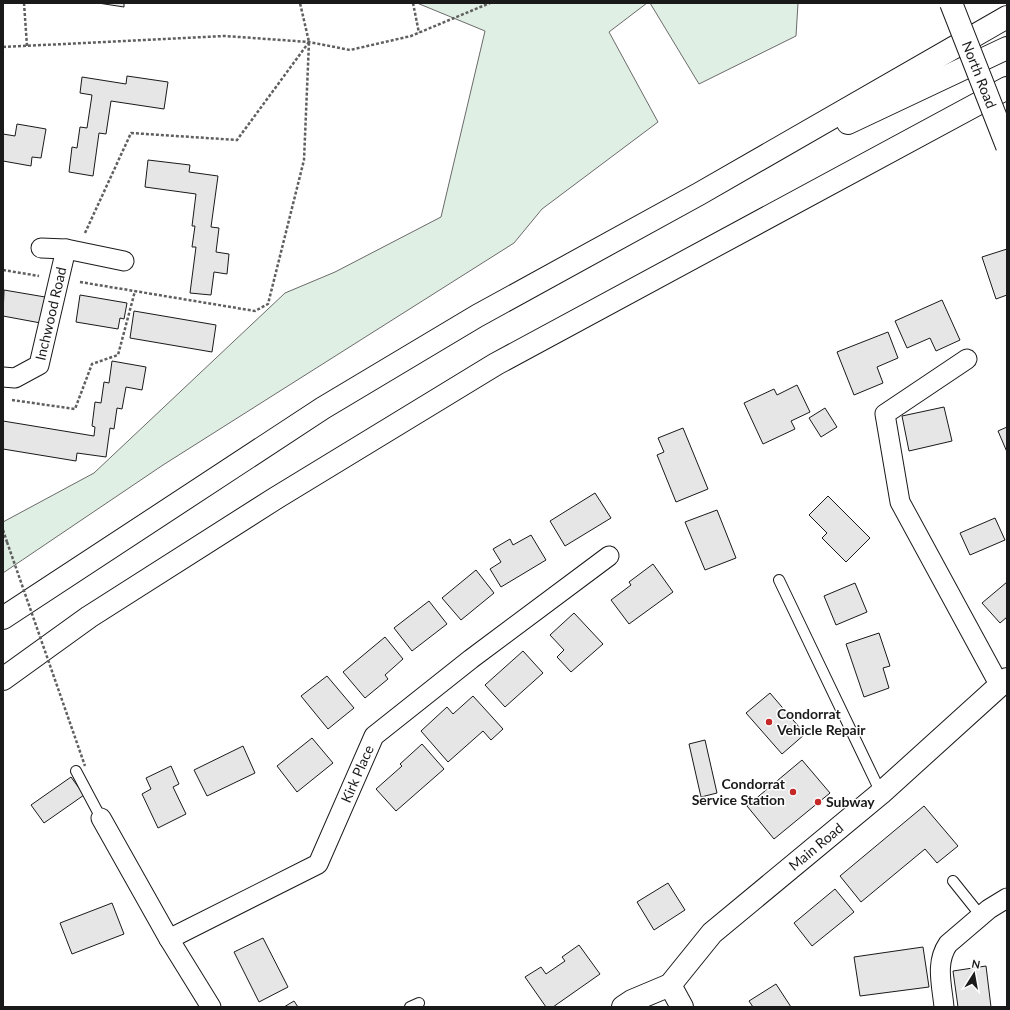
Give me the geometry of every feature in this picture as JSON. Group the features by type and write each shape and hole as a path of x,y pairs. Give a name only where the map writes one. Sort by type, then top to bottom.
{"main road":[{"name":"North Road","path":"951,3 1007,146"},
{"path":"3,618 323,408 477,316 699,194 1007,16"},
{"path":"699,194 1007,48"},
{"path":"3,679 122,595 276,498 496,364 1007,88"},
{"name":"Main Road","path":"623,1007 632,1001 670,985 712,933 881,793 1003,683"},
{"path":"670,985 682,1007"}],"street":[{"name":"Inchwood Road","path":"41,248 72,250 124,261"},
{"name":"Inchwood Road","path":"3,377 15,378 39,365 59,279 72,250"},
{"path":"967,359 885,414 900,502 1003,683"},
{"name":"Kirk Place","path":"168,939 318,864 374,736 471,659 608,556"},
{"path":"100,818 168,939 211,1007"},
{"path":"944,1007 940,966 943,950 981,916 1007,898"}],"lane":[{"path":"779,580 881,793"},
{"path":"81,769 100,818"},
{"path":"953,881 981,916"}],"path":[{"path":"24,3 27,46"},
{"path":"3,270 255,311 268,304 304,160 309,42 300,3"},
{"path":"413,3 419,33"},
{"path":"3,47 225,36 309,42 350,50 419,33 490,3"},
{"path":"72,250 131,133 237,140 309,42"},
{"path":"10,399 75,408 92,364 118,355 135,291"},
{"path":"3,530 81,769"}],"green space":[{"path":"417,3 647,3 609,32 658,122 542,209 514,243 163,465 3,573 3,522 94,473 285,293 335,272 441,217 485,31"},
{"path":"650,3 798,3 796,36 699,84"}],"building":[{"path":"98,3 124,3 124,7"},
{"path":"127,76 168,82 164,109 111,101 106,134 99,133 93,176 69,172 72,147 77,148 80,127 87,128 92,95 80,93 82,77 126,84"},
{"path":"17,124 46,129 41,158 32,157 31,166 3,161 3,134 15,136"},
{"path":"148,160 190,165 189,172 218,176 211,227 219,228 216,252 229,254 227,274 214,272 211,295 190,293 196,247 192,247 195,226 192,226 196,194 145,187"},
{"path":"1007,249 1007,295 996,299 982,257"},
{"path":"4,290 51,298 46,324 3,316"},
{"path":"80,295 127,303 124,319 120,318 118,329 76,322"},
{"path":"942,300 960,340 936,351 930,338 907,348 895,321"},
{"path":"134,311 216,325 212,352 130,338"},
{"path":"888,332 898,358 877,367 883,383 854,395 837,352"},
{"path":"112,361 146,367 142,390 126,387 122,409 117,408 114,429 110,428 106,457 77,453 76,461 3,449 3,421 94,436 95,427 92,426 95,402 101,403 104,382 109,383"},
{"path":"797,385 810,412 791,421 795,429 763,444 744,403 774,389 777,395"},
{"path":"944,407 952,441 909,451 902,416"},
{"path":"825,408 837,427 821,437 809,418"},
{"path":"1007,427 1007,452 998,431"},
{"path":"683,428 708,489 676,502 657,455 664,452 658,438"},
{"path":"595,493 611,518 565,546 550,521"},
{"path":"828,496 870,538 846,562 822,538 827,533 809,515"},
{"path":"717,510 736,558 705,570 685,522"},
{"path":"995,518 1005,540 970,555 960,533"},
{"path":"531,535 546,560 501,587 490,569 501,562 493,549 510,539 513,545"},
{"path":"653,564 673,592 629,624 611,600 631,585 629,582"},
{"path":"476,570 494,593 461,620 442,598"},
{"path":"1007,582 1007,617 1000,623 982,603"},
{"path":"855,583 867,612 836,625 824,596"},
{"path":"429,601 447,624 412,651 394,628"},
{"path":"574,613 603,644 571,672 557,657 564,650 550,635"},
{"path":"879,633 890,666 883,668 889,688 864,697 846,644"},
{"path":"385,637 403,659 385,675 388,679 365,698 343,672"},
{"path":"523,651 543,673 505,707 485,685"},
{"path":"327,676 354,708 328,729 301,696"},
{"path":"770,693 805,734 782,754 746,713"},
{"path":"473,696 503,729 491,740 483,731 448,762 421,731 447,707 453,714"},
{"path":"312,738 333,763 297,792 277,766"},
{"path":"705,740 717,793 701,797 689,744"},
{"path":"422,744 444,769 396,811 376,789 402,766 400,764"},
{"path":"243,746 255,773 207,796 194,770"},
{"path":"802,760 830,793 774,839 747,806"},
{"path":"171,766 179,784 173,787 186,814 158,828 142,794 151,789 146,778"},
{"path":"71,777 84,795 44,823 31,805"},
{"path":"924,806 958,846 937,863 925,849 861,902 840,876"},
{"path":"668,883 685,910 654,930 637,902"},
{"path":"835,889 854,912 812,946 794,923"},
{"path":"112,903 124,934 72,954 60,923"},
{"path":"263,938 288,987 259,1002 234,952"},
{"path":"579,945 600,974 553,1007 546,1007 525,977 541,967 546,974 565,961 562,957"},
{"path":"923,947 929,987 860,996 854,957"},
{"path":"986,966 991,1007 958,1007 953,971"},
{"path":"776,984 791,1007 753,1007 749,1001"},
{"path":"294,1001 298,1007 284,1007"}],"place":[{"name":"Condorrat Vehicle Repair","path":"769,722"},
{"name":"Condorrat Service Station","path":"793,792"},
{"name":"Subway","path":"818,802"}]}
